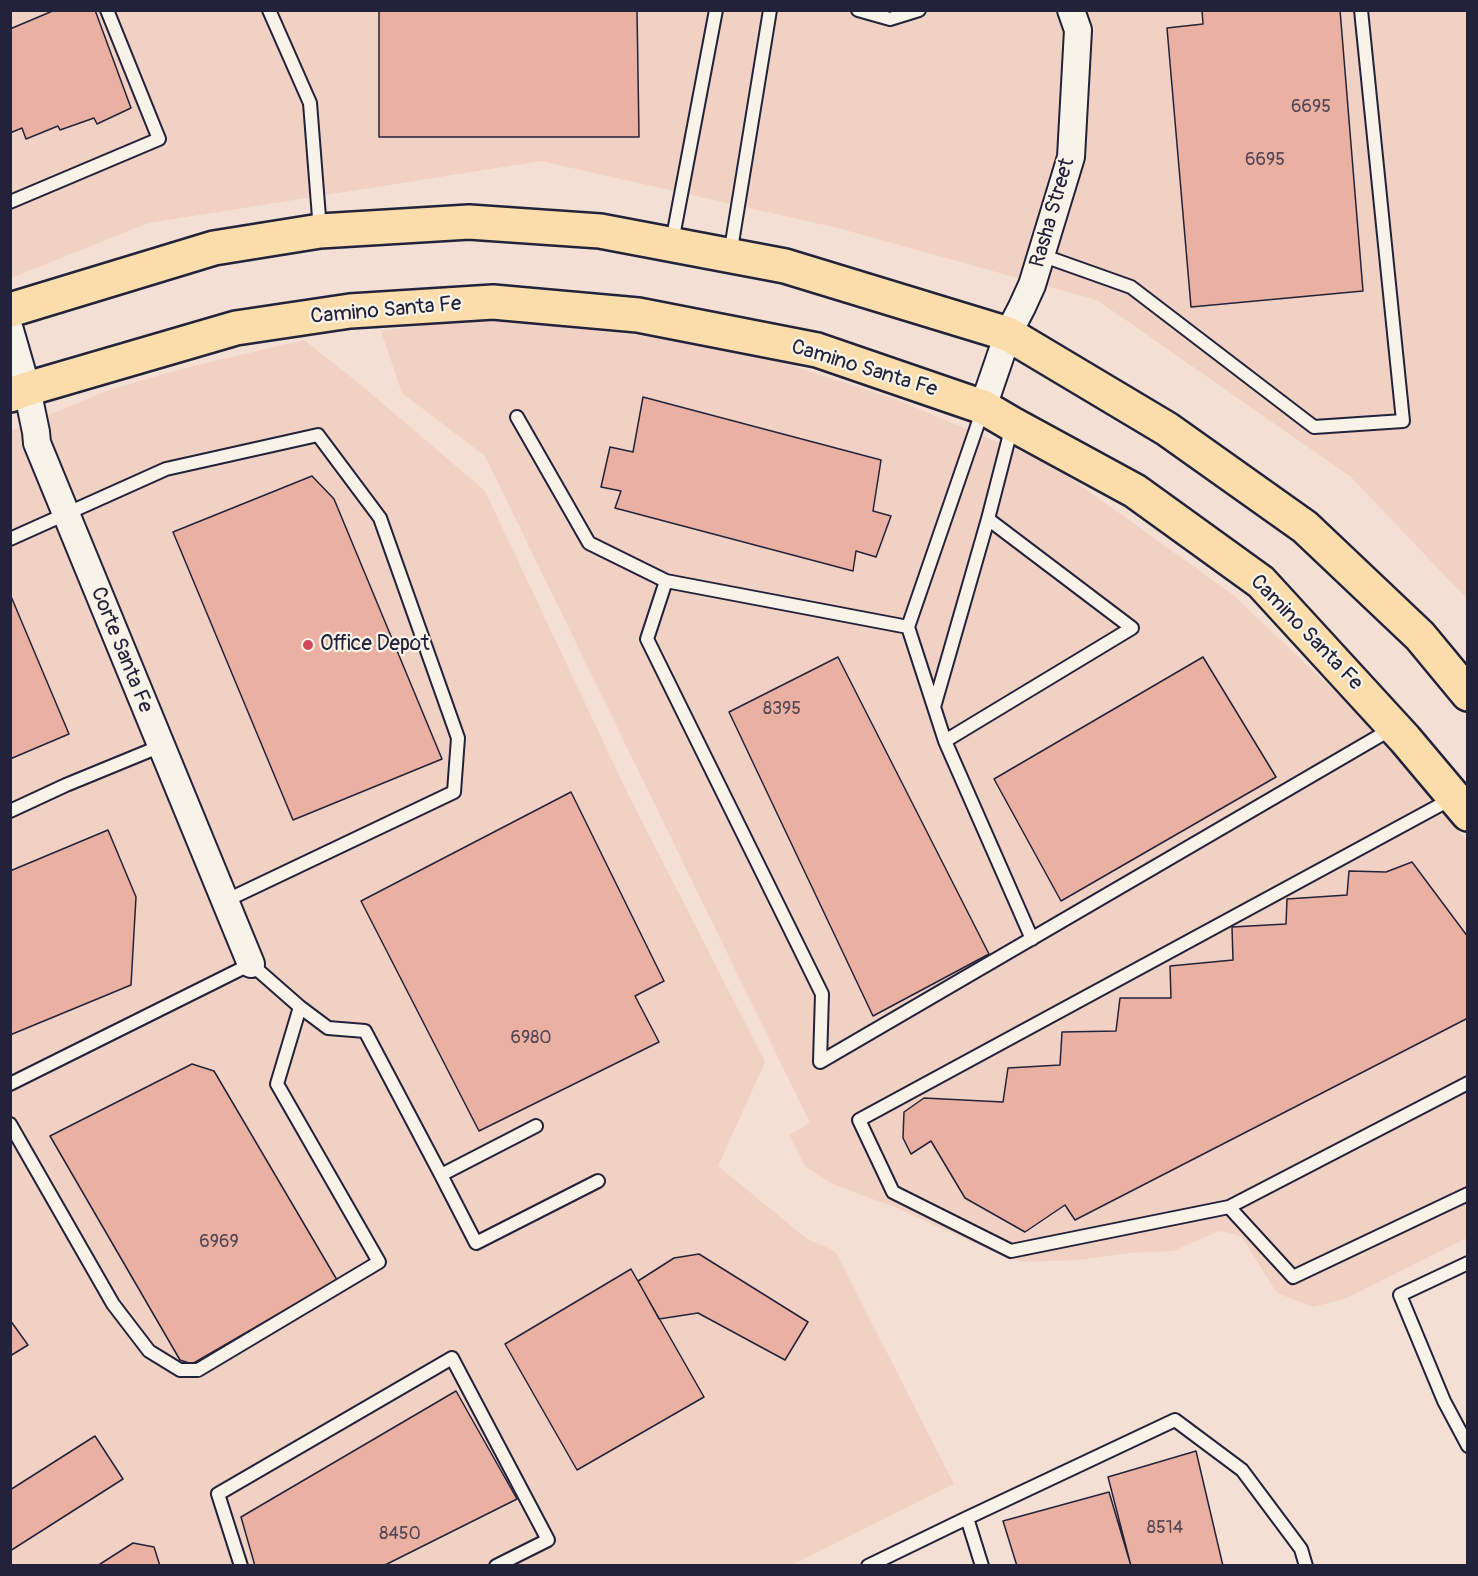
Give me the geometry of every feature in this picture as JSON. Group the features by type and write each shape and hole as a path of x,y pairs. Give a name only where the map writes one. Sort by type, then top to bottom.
{"main road":[{"path":"10,310 214,248 320,231 469,222 600,231 785,266 1008,334 1167,429 1305,527 1420,636 1467,694"},
{"name":"Camino Santa Fe","path":"19,392 236,328 350,311 494,302 638,315 817,350 983,407 1135,491 1261,582 1394,728 1461,806"}],"street":[{"name":"Rasha Street","path":"983,407 1008,334 1022,307 1041,255 1071,157 1078,30 1071,10"},
{"name":"Corte Santa Fe","path":"10,330 19,392 36,432 37,443 251,964"}],"lane":[{"path":"10,201 159,139 107,10"},
{"path":"269,10 310,103 320,231"},
{"path":"671,244 716,10"},
{"path":"730,256 770,10"},
{"path":"858,10 890,19 919,10"},
{"path":"1041,255 1131,287 1314,427 1403,421 1361,10"},
{"path":"983,407 908,627 945,741 1032,939"},
{"path":"517,417 589,543 666,581 908,627"},
{"path":"934,707 988,519 1012,424"},
{"path":"10,539 166,469 318,435 380,518 458,738 454,792 225,901"},
{"path":"945,741 1132,628 988,519"},
{"path":"666,581 647,639 822,994 820,1062 1394,728"},
{"path":"10,811 161,746"},
{"path":"1461,806 860,1120 893,1192 1011,1251 1229,1207 1467,1083"},
{"path":"10,1084 251,964 328,1028 365,1031 476,1243 598,1181"},
{"path":"10,1124 114,1304 149,1350 180,1370 198,1370 380,1262 277,1084 300,1007"},
{"path":"441,1175 536,1126"},
{"path":"1229,1207 1293,1277 1467,1194"},
{"path":"1467,1263 1400,1295 1444,1401 1467,1446"},
{"path":"241,1566 218,1494 452,1358 548,1540 496,1566"},
{"path":"868,1566 1175,1420 1242,1470 1302,1549 1306,1566"},
{"path":"967,1518 982,1566"}],"shaded area":[{"path":"11,11 1467,11 1467,599 1351,477 1097,300 838,228 541,161 148,223 11,278"},
{"path":"483,318 731,346 895,399 1052,465 1232,594 1366,721 1467,841 1467,1238 1347,1298 1313,1307 1277,1293 1241,1236 1219,1231 1173,1251 1130,1253 1078,1260 1022,1262 994,1252 897,1208 835,1185 806,1167 789,1135 810,1123 485,456 402,393 381,331"},
{"path":"304,340 361,385 485,491 626,790 765,1062 718,1166 807,1239 835,1251 954,1484 791,1565 11,1566 11,431 109,390 185,368"}],"building":[{"path":"55,10 95,10 131,108 97,124 94,118 60,130 58,126 26,139 22,128 10,133 10,29"},
{"path":"379,10 637,10 639,137 379,137"},
{"path":"1202,10 1340,10 1363,291 1191,307 1167,28 1203,24"},
{"path":"643,397 881,460 873,511 891,516 876,557 856,551 853,571 615,508 621,491 601,487 610,447 633,452"},
{"name":"Office Depot","path":"312,476 334,499 442,759 293,820 173,532"},
{"path":"10,594 69,734 10,759"},
{"path":"838,657 989,954 873,1016 729,712"},
{"path":"1203,657 1276,777 1061,901 994,779"},
{"path":"571,792 664,981 635,996 659,1042 479,1131 361,901"},
{"path":"108,830 136,897 131,985 10,1035 10,871"},
{"path":"1412,862 1468,937 1468,1018 1075,1220 1065,1205 1025,1232 965,1198 931,1141 911,1154 903,1138 904,1112 924,1098 1003,1102 1008,1068 1060,1065 1062,1032 1116,1031 1120,998 1171,998 1170,966 1233,960 1232,927 1286,924 1287,899 1347,895 1349,871 1386,872"},
{"path":"192,1064 214,1071 337,1280 192,1364 180,1360 50,1136"},
{"path":"699,1254 808,1322 785,1360 698,1313 659,1319 638,1281 674,1258"},
{"path":"631,1269 704,1397 577,1470 505,1344"},
{"path":"10,1320 28,1345 10,1356"},
{"path":"456,1391 517,1499 383,1566 255,1566 241,1517"},
{"path":"95,1436 123,1479 10,1551 10,1490"},
{"path":"1196,1451 1223,1566 1131,1566 1108,1477"},
{"path":"1109,1492 1131,1566 1017,1566 1003,1521"},
{"path":"133,1543 154,1547 160,1566 97,1566"}],"place":[{"name":"Office Depot","path":"308,645"}]}
